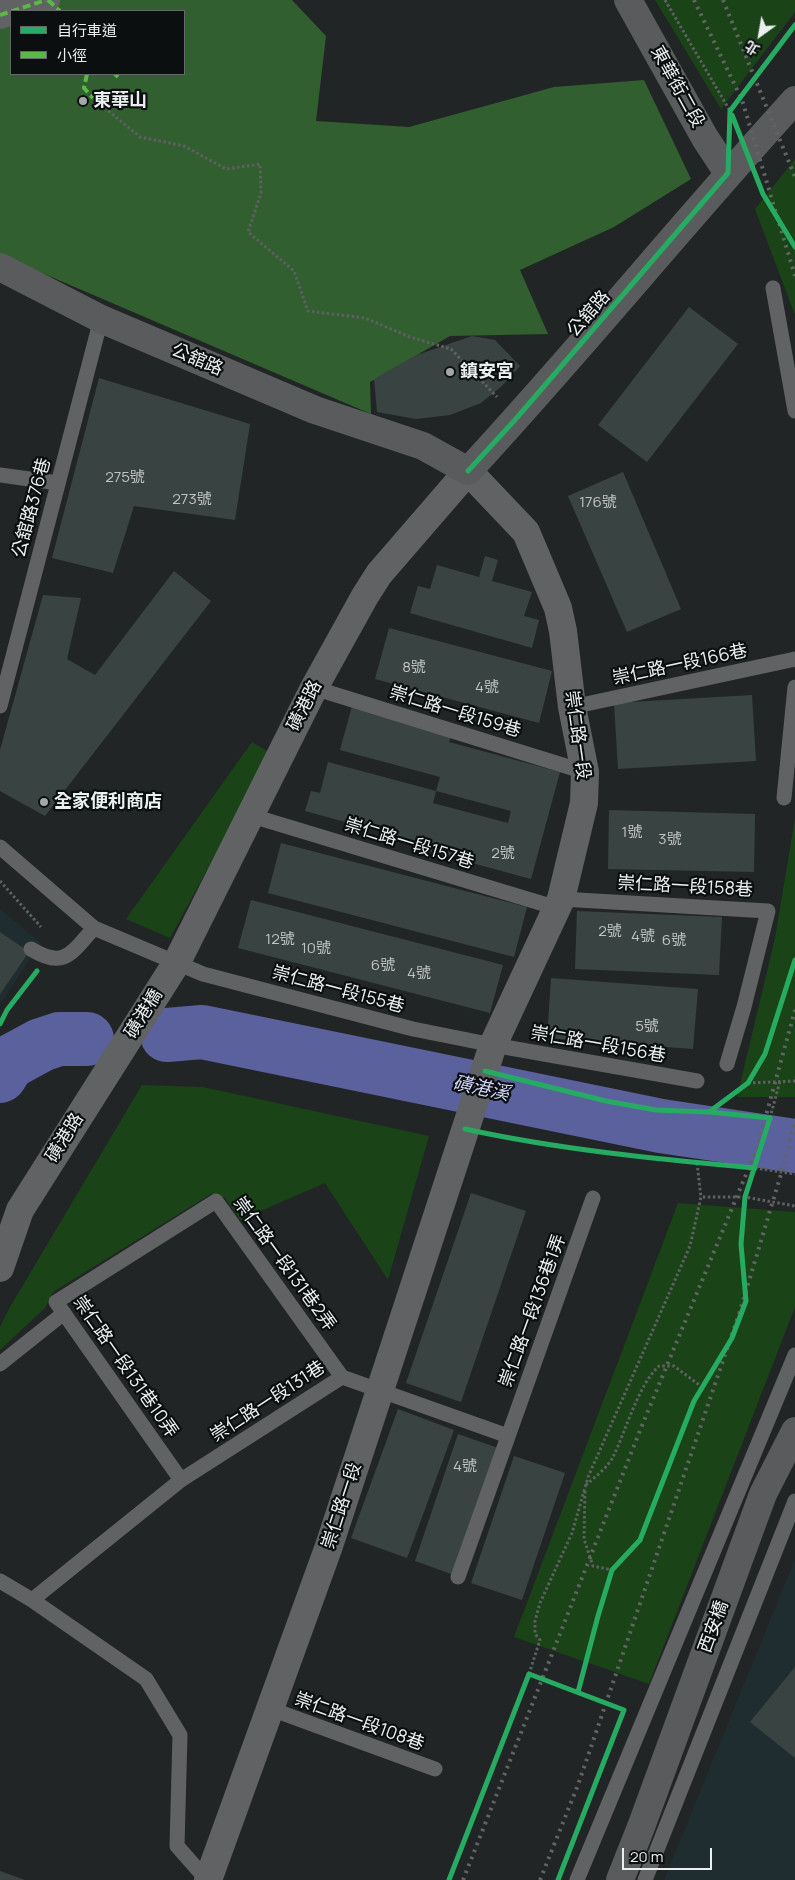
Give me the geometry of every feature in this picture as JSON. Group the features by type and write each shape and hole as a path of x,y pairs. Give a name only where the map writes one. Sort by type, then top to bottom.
{"street":[{"path":"15,10 46,0"},
{"name":"東華街二段","path":"628,0 705,138 728,173"},
{"name":"公舘路","path":"0,267 101,319 315,410 423,446 468,471 514,421 728,173 795,100"},
{"name":"磺港路","path":"176,962 314,688 365,596 380,574 468,471"},
{"name":"崇仁路一段","path":"207,1880 329,1546 489,1058 559,903 584,803 585,772 572,707 563,631 558,608 526,532 468,471"},
{"name":"磺港橋","path":"111,1066 176,962"},
{"name":"磺港路","path":"0,1268 20,1210 111,1066"},
{"name":"磺港路","path":"0,1229 20,1210"},
{"name":"西安橋","path":"620,1880 763,1494 795,1430"}],"lane":[{"path":"773,288 795,411"},
{"name":"公舘路376巷","path":"0,706 7,649 58,483 101,319"},
{"path":"0,475 58,483"},
{"name":"崇仁路一段166巷","path":"572,707 795,659"},
{"path":"784,798 795,687"},
{"name":"崇仁路一段159巷","path":"314,688 585,772"},
{"name":"崇仁路一段157巷","path":"249,815 559,903"},
{"name":"崇仁路一段155巷","path":"0,847 94,928 109,935 203,974 413,1028 489,1058"},
{"name":"崇仁路一段158巷","path":"559,903 768,911 744,1007 727,1064"},
{"path":"31,949 50,959 55,960 65,957 94,928"},
{"name":"崇仁路一段156巷","path":"489,1058 697,1082"},
{"name":"崇仁路一段136巷1弄","path":"458,1577 593,1198"},
{"name":"崇仁路一段131巷2弄","path":"136,1252 216,1201 342,1377"},
{"name":"崇仁路一段131巷10弄","path":"136,1252 56,1302 181,1480"},
{"path":"0,1364 64,1314"},
{"path":"577,1880 795,1355"},
{"name":"崇仁路一段131巷","path":"32,1600 181,1480 342,1377 508,1436"},
{"path":"645,1880 793,1510"},
{"path":"0,1581 32,1600 146,1679 180,1735 177,1846 207,1880"},
{"name":"崇仁路一段108巷","path":"271,1709 435,1769"}],"path":[{"path":"664,0 730,111"},
{"path":"93,98 140,138 184,146 226,169 260,164 262,193 248,232 294,271 308,311 365,318 410,337 451,349 494,392 514,421"},
{"path":"729,120 730,111 736,103"},
{"path":"0,881 41,926"},
{"path":"748,1084 752,1076"},
{"path":"768,1126 780,1081"},
{"path":"740,1089 748,1084 795,1081"},
{"path":"761,1117 770,1118"},
{"path":"529,1674 578,1692 612,1570 640,1540 694,1401 732,1338 746,1301 741,1244 745,1197 758,1160"},
{"path":"688,1162 707,1164"},
{"path":"449,1880 529,1674 540,1640 535,1634 535,1621 540,1603 572,1533 586,1486 690,1246 701,1197 697,1162"},
{"path":"745,1167 795,1174"},
{"path":"701,1197 745,1197 795,1206"},
{"path":"612,1570 593,1566 584,1539 586,1486 612,1459 624,1428 651,1373 658,1366 674,1366 702,1387"}],"shaded area":[{"path":"0,909 41,943 0,1004"},
{"path":"795,1559 795,1880 664,1880"}],"green space":[{"path":"0,0 292,0 326,36 316,121 409,127 554,87 644,80 691,179 614,227 520,270 548,334 450,336 370,382 371,414 0,255"},
{"path":"655,0 795,0 795,12 721,109"},
{"path":"795,159 795,315 755,209"},
{"path":"252,742 271,753 170,938 126,919"},
{"path":"795,818 795,1097 737,1097 775,938"},
{"path":"142,1085 203,1087 429,1136 388,1280 325,1183 240,1220 225,1198 211,1194 53,1292 45,1308 0,1350 0,1327 10,1307"},
{"path":"678,1203 795,1212 795,1307 649,1684 514,1637"}],"building":[{"path":"689,307 738,344 647,462 598,425"},
{"name":"鎮安宮","path":"472,336 495,340 520,366 502,386 481,403 450,415 416,419 377,412 374,379 417,355"},
{"path":"99,378 250,424 235,520 134,506 113,573 52,558"},
{"path":"623,472 681,609 627,632 568,496"},
{"path":"485,556 498,560 492,581 532,592 524,616 539,620 532,648 410,613 418,586 430,589 437,565 479,577"},
{"path":"174,571 211,601 45,816 0,791 0,750 43,595 81,598 67,659 95,675"},
{"path":"389,628 552,671 539,723 375,679"},
{"path":"752,695 756,761 618,769 614,703"},
{"path":"352,706 452,733 449,742 560,772 531,879 421,849 423,843 305,811 311,791 320,793 328,762 436,791 440,777 340,750","holes":["436,791 511,811 508,823 433,803"]},
{"path":"609,810 755,814 754,872 608,869"},
{"path":"281,843 527,907 514,957 268,893"},
{"path":"251,900 503,965 490,1013 238,948"},
{"path":"577,911 722,917 719,975 575,969"},
{"path":"0,932 29,952 0,994"},
{"path":"551,978 698,989 693,1049 547,1038"},
{"path":"471,1193 526,1211 461,1402 406,1383"},
{"path":"398,1409 454,1430 407,1558 351,1538"},
{"path":"458,1434 498,1448 454,1575 415,1561"},
{"path":"514,1456 565,1473 522,1600 471,1583"},
{"path":"795,1667 795,1758 750,1722"},
{"path":"0,1871 25,1880 0,1880"}],"waterway":[{"name":"磺港溪","path":"167,1035 202,1032 661,1126 795,1146"},
{"name":"磺港溪","path":"0,1076 8,1063 41,1045 59,1039 87,1039"}],"railway":[{"path":"694,0 742,100 795,276"},
{"path":"723,0 795,177"},
{"path":"463,1880 641,1428 757,1148 795,1010"},
{"path":"540,1880 578,1785 740,1311 787,1154 795,1120"}],"marked path":[{"path":"15,10 46,0"},
{"path":"48,0 59,10"},
{"path":"0,15 10,12"},
{"path":"87,75 84,88 93,98"}],"cycle path":[{"path":"468,471 514,421 728,173 730,111 795,25"},
{"path":"732,115 763,194 795,247"},
{"path":"578,1692 612,1570 640,1540 694,1401 732,1338 746,1301 741,1244 745,1197 770,1118 709,1112 748,1083 765,1054 795,960"},
{"path":"0,1024 7,1010 37,971"},
{"path":"485,1071 606,1101 656,1110 709,1112"},
{"path":"465,1129 573,1148 755,1168"},
{"path":"449,1880 529,1674 624,1710 558,1880"}],"place":[{"name":"東華山","path":"83,101"},
{"name":"鎮安宮","path":"450,372"},
{"name":"全家便利商店","path":"44,802"}]}
